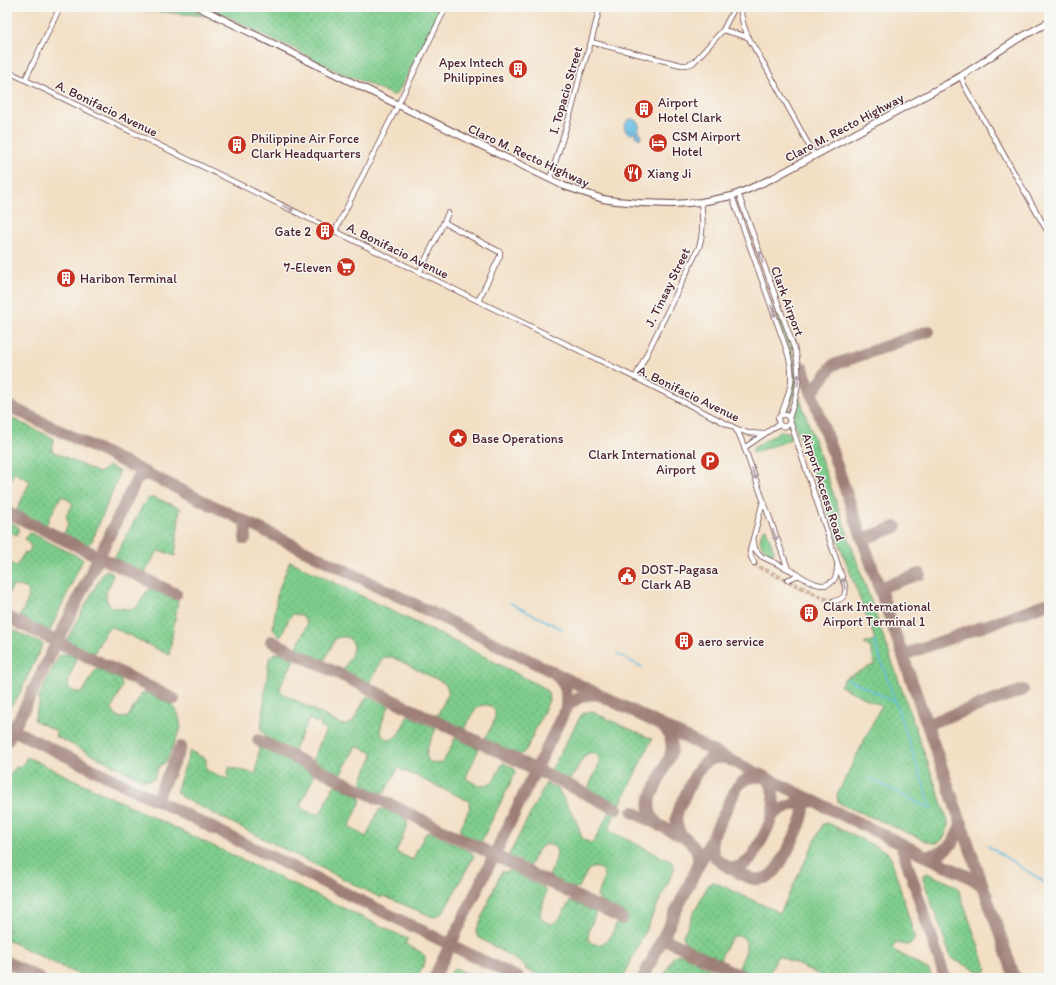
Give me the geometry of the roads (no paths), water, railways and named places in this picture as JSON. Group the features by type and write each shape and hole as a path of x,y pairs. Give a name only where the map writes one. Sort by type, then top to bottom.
{"main road":[{"name":"Claro M. Recto Highway","path":"198,7 550,179 576,190 604,199 640,204 701,202 732,196 749,189 773,178 962,76 1018,39 1049,22"}],"street":[{"path":"25,80 60,7"},
{"path":"335,231 446,7"},
{"name":"I. Topacio Street","path":"550,179 600,7"},
{"path":"590,42 681,65 687,65 692,63 723,30 735,7"},
{"path":"741,7 743,21 748,36 814,155"},
{"path":"723,30 748,36"},
{"name":"A. Bonifacio Avenue","path":"7,72 478,301 734,428 748,433 764,434"},
{"path":"962,76 964,85 1049,234"},
{"name":"Clark Airport","path":"738,193 793,345 798,367 798,389 790,419"},
{"name":"Clark Airport","path":"732,196 788,352 791,365 791,388 781,415"},
{"name":"J. Tinsay Street","path":"635,378 699,247 703,225 701,202"},
{"path":"419,273 448,213"},
{"path":"444,222 500,252 500,256 478,301"},
{"path":"768,297 774,295"},
{"path":"784,414 790,419 789,424 786,426 779,424 778,420 781,415 784,414"},
{"name":"Airport Access Road","path":"790,419 845,586 845,593 842,599 833,601"},
{"path":"744,448 779,424"},
{"path":"734,428 739,434 788,569"},
{"path":"754,563 750,551 763,500"},
{"name":"Airport Access Road","path":"753,538 757,553 761,556 820,585 829,584 835,579 837,574 836,560"},
{"path":"787,580 799,575"}],"water":[{"path":"630,119 635,120 639,125 637,132 642,135 640,139 636,137 636,133 627,133 624,127"}],"waterway":[{"path":"510,603 562,629"},
{"path":"874,640 932,810"},
{"path":"617,654 642,667"},
{"path":"848,679 895,702"},
{"path":"869,778 932,810"},
{"path":"988,846 1049,885"}],"tunnel":[{"path":"754,563 757,566 823,598 833,601"}],"place":[{"name":"Apex Intech Philippines","path":"518,69"},
{"name":"Airport Hotel Clark","path":"644,109"},
{"name":"CSM Airport Hotel","path":"658,143"},
{"name":"Philippine Air Force Clark Headquarters","path":"237,145"},
{"name":"Xiang Ji","path":"633,173"},
{"name":"Gate 2","path":"325,231"},
{"name":"7-Eleven","path":"346,267"},
{"name":"Haribon Terminal","path":"66,278"},
{"name":"Base Operations","path":"458,438"},
{"name":"Clark International Airport","path":"710,461"},
{"name":"DOST-Pagasa Clark AB","path":"627,576"},
{"name":"Clark International Airport Terminal 1","path":"809,613"},
{"name":"aero service","path":"684,641"}]}
